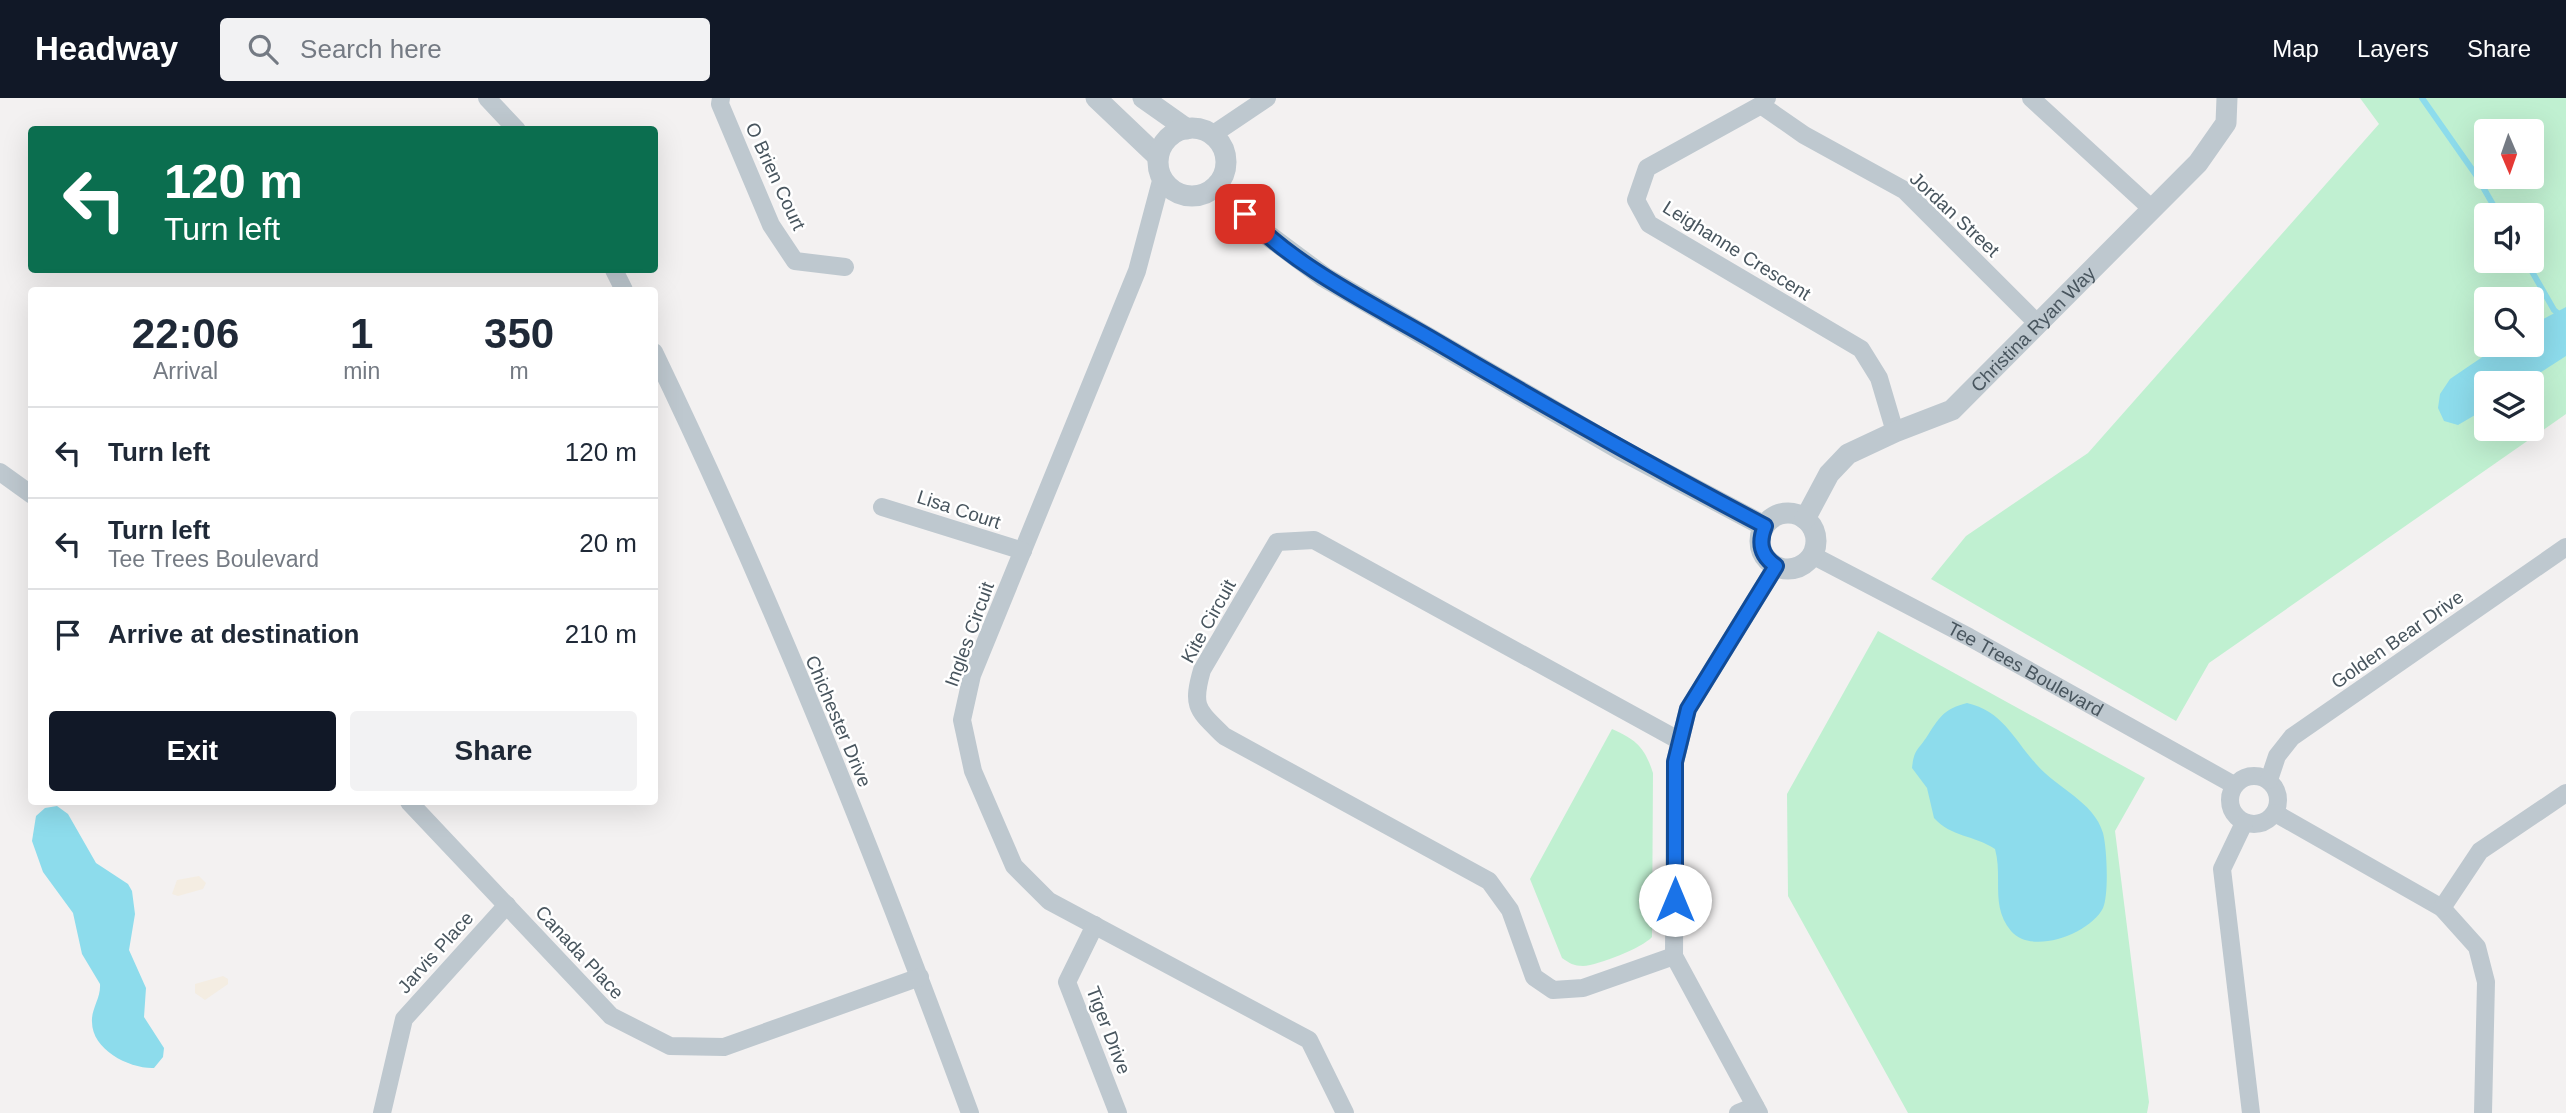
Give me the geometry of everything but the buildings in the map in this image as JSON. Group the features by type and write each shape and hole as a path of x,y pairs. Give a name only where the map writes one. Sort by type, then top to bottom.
{"street":[{"path":"486,98 513,126"},
{"name":"O Brien Court","path":"721,98 720,104 771,225 795,261 845,267"},
{"path":"1096,98 1159,166 1172,189 1182,194 1195,196 1217,185 1224,175 1227,162 1224,151 1212,135 1196,128 1186,129 1165,142 1159,166"},
{"path":"1143,98 1186,129"},
{"path":"1212,135 1268,98"},
{"path":"2031,98 2152,209"},
{"name":"Christina Ryan Way","path":"1805,519 1829,474 1848,454 1952,410 2198,163 2226,123 2227,98"},
{"name":"Jordan Street","path":"1764,101 1804,135 1905,190 2038,324"},
{"name":"Leighanne Crescent","path":"1764,101 1647,168 1636,200 1649,224 1861,349 1879,378 1895,432"},
{"name":"Ingles Circuit","path":"1159,166 1137,271 972,675 962,720 974,771 1014,866 1049,901 1309,1040 1345,1113"},
{"path":"1217,185 1258,228 1324,277 1621,450 1765,526"},
{"name":"Chichester Drive","path":"658,360 715,481 882,879 970,1113"},
{"path":"0,472 28,492"},
{"name":"Lisa Court","path":"883,507 1023,551"},
{"path":"1787,513 1805,519 1816,536 1812,555 1807,562 1792,569 1776,566 1763,553 1761,535 1765,526 1771,520 1787,513"},
{"name":"Kite Circuit","path":"1674,956 1583,988 1553,990 1534,977 1510,910 1489,881 1224,736 1197,710 1195,693 1202,670 1277,542 1314,540 1680,741"},
{"name":"Golden Bear Drive","path":"2269,780 2277,756 2292,737 2566,547"},
{"name":"Tee Trees Boulevard","path":"1812,555 1969,636 2234,785"},
{"path":"1738,1113 1757,1110 1674,956 1675,762 1688,709 1776,566"},
{"path":"2257,776 2269,780 2276,790 2278,802 2275,813 2262,824 2244,823 2233,813 2231,806 2234,785 2245,777 2257,776"},
{"path":"2442,908 2480,852 2566,793"},
{"name":"Canada Place","path":"412,805 611,1016 670,1046 724,1047 920,977"},
{"path":"2275,813 2442,908 2477,947 2486,982 2483,1113"},
{"path":"2244,823 2222,869 2251,1113"},
{"name":"Jarvis Place","path":"382,1113 404,1019 507,905"},
{"name":"Tiger Drive","path":"1095,926 1067,982 1118,1113"}],"green space":[{"path":"2360,98 2566,98 2566,414 2544,429 2544,371 2474,371 2474,441 2527,441 2209,663 2176,721 1931,579 1966,536 2088,453 2379,124"},
{"path":"1878,631 2145,778 2115,831 2149,1102 2147,1113 1908,1113 1788,896 1787,794"},
{"path":"1612,729 1639,746 1653,773 1652,937 1630,951 1583,966 1569,963 1562,958 1530,879"}],"sand":[{"path":"199,876 206,883 203,889 178,896 172,894 177,880"},
{"path":"223,976 228,979 228,984 205,1000 195,993 195,984"}],"water":[{"path":"2566,307 2566,356 2543,371 2474,371 2474,416 2458,425 2444,421 2438,408 2440,394 2450,379 2482,357 2544,357 2544,319"},
{"path":"1967,703 1999,720 2037,765 2083,804 2098,822 2106,849 2105,902 2087,926 2074,933 2046,941 2033,941 2020,938 2011,931 2001,912 1995,849 1948,829 1934,818 1927,788 1912,768 1914,758 1918,748 1942,715"},
{"path":"57,806 68,814 96,863 128,884 132,891 135,914 129,950 146,988 144,1017 164,1048 163,1057 154,1068 134,1065 114,1056 98,1041 94,1032 92,1017 100,984 82,954 73,913 43,872 32,841 36,816 45,808"}],"waterway":[{"path":"2422,98 2476,175 2492,203"},
{"path":"2533,273 2554,310 2566,320"}],"route":[{"path":"1245,214 1258,228 1324,277 1621,450 1765,526 1760,544 1768,561 1776,566 1688,709 1675,762 1675,900"}]}
